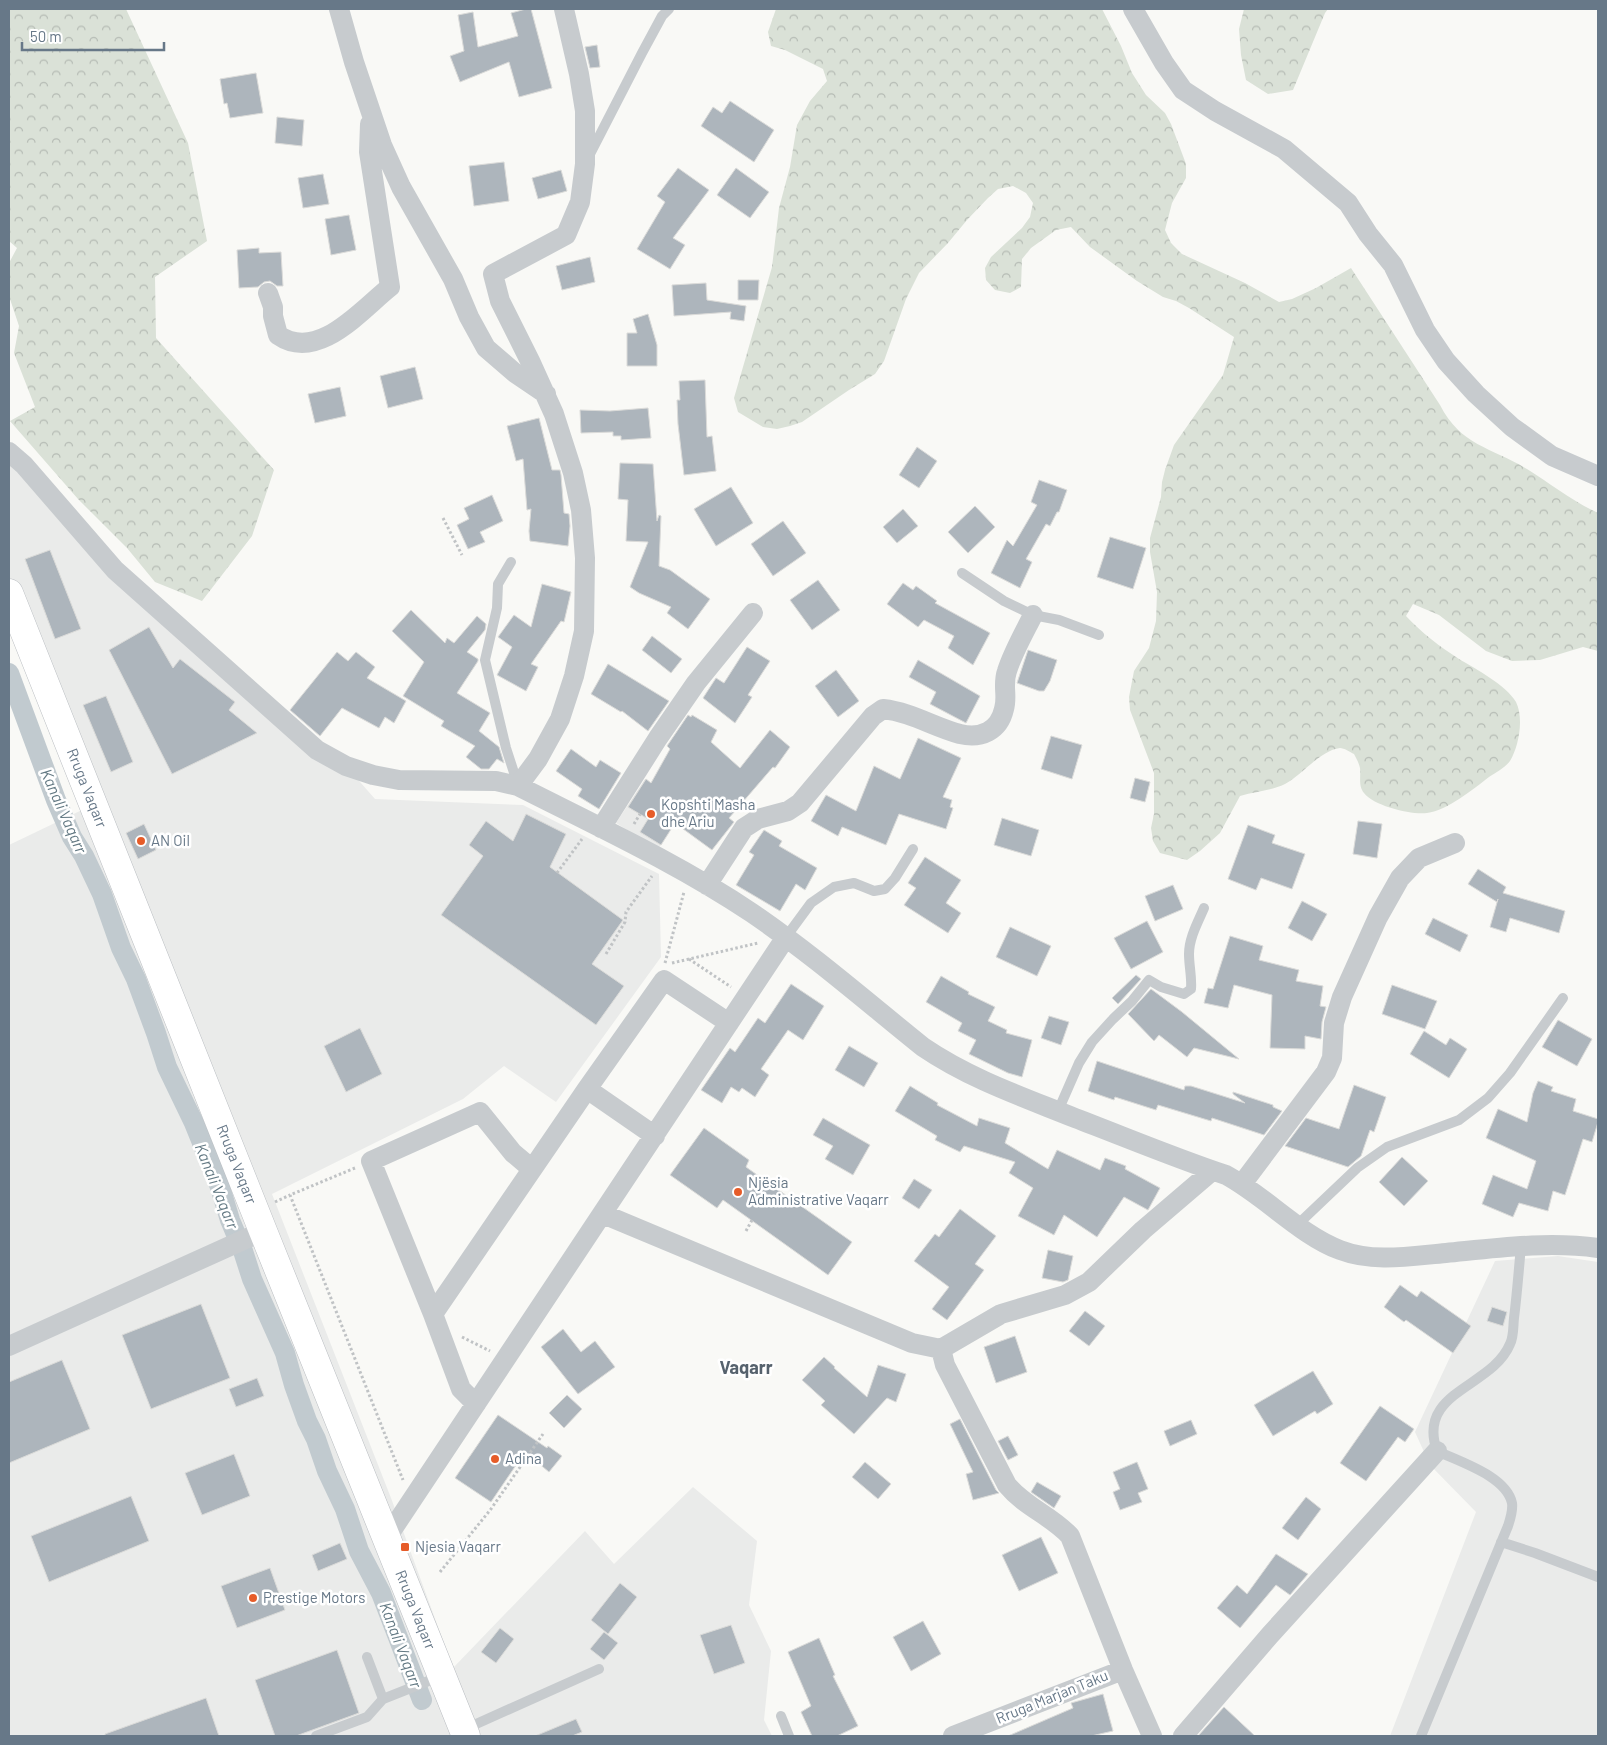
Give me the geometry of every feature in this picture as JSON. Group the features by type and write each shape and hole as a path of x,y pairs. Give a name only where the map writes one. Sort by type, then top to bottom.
{"main road":[{"name":"Rruga Vaqarr","path":"9,592 246,1239 386,1539 434,1679 465,1733"}],"street":[{"path":"338,9 370,113 382,145 401,187 453,279 469,317 486,348 515,373 546,394"},
{"path":"518,786 538,759 560,719 574,676 584,631 585,558 581,510 573,473 546,394 500,300 493,274 566,235 580,202 585,164 586,111 564,9"},
{"path":"1132,9 1164,63 1183,90 1215,111 1284,149 1348,203 1368,234 1393,265 1425,330 1446,361 1476,394 1512,427 1552,456 1598,476"},
{"path":"268,293 273,307 273,316 278,335 283,339 298,342 329,337 351,322 390,287 369,152 370,113"},
{"path":"9,452 24,465 115,570 317,750 346,766 374,775 399,780 496,781 518,786 592,832 707,884 786,937 923,1047 947,1063 975,1078 1226,1175 1242,1184 1316,1238 1340,1250 1364,1257 1394,1258 1521,1245 1598,1248"},
{"path":"592,832 696,683 754,613"},
{"path":"707,884 744,828 758,819 788,812 800,803 873,716 883,709 896,710 913,715 959,734 976,737 988,732 998,723 1004,709 1004,682 1008,668 1033,615"},
{"path":"1242,1184 1326,1072 1332,1058 1334,1023 1342,997 1378,917 1400,878 1419,858 1456,843"},
{"path":"386,1539 786,937"},
{"path":"434,1319 532,1170 664,980 730,1023"},
{"path":"587,1089 655,1136"},
{"path":"476,1404 461,1389 371,1161 480,1112 513,1153 532,1170"},
{"path":"603,1214 912,1343 941,1349 1001,1314 1064,1294 1088,1282 1212,1170"},
{"path":"9,1346 246,1239"},
{"path":"941,1349 945,1365 1007,1486 1019,1498 1062,1527 1070,1536 1123,1670 1152,1736"},
{"path":"1183,1736 1270,1635 1437,1451"},
{"name":"Rruga Marjan Taku","path":"954,1736 1123,1670"}],"lane":[{"path":"585,164 662,16 669,9"},
{"path":"511,562 498,584 497,608 485,660 506,748 518,786"},
{"path":"962,573 1004,601 1033,615 1059,620 1099,635"},
{"path":"786,937 811,903 834,888 854,883 874,890 885,889 895,878 913,849"},
{"path":"1058,1111 1079,1063 1092,1042 1132,1001 1149,980 1161,987 1184,994 1191,989 1192,978 1189,951 1204,908"},
{"path":"1298,1224 1358,1168 1386,1147 1459,1120 1488,1098 1510,1074 1563,998"},
{"path":"1421,1736 1508,1526 1512,1504 1506,1491 1495,1479 1437,1451 1433,1425 1440,1408 1453,1395 1494,1368 1512,1342 1521,1245"},
{"path":"1501,1542 1535,1552 1598,1577"},
{"path":"367,1656 383,1699"},
{"path":"465,1733 598,1669"},
{"path":"316,1736 367,1717 383,1699 434,1679"},
{"path":"781,1716 789,1736"}],"path":[{"path":"443,518 462,555"},
{"path":"557,873 592,832"},
{"path":"606,954 625,922 626,912 654,872"},
{"path":"689,875 665,965 786,937"},
{"path":"689,959 746,997"},
{"path":"274,1202 371,1161"},
{"path":"290,1195 411,1502"},
{"path":"746,1231 752,1220"},
{"path":"434,1319 507,1358"},
{"path":"440,1572 491,1509 543,1434"}],"shaded area":[{"path":"9,452 115,570 346,766 375,799 523,805 659,874 661,957 556,1102 504,1066 463,1099 272,1194 391,1498 453,1668 585,1531 614,1564 693,1487 757,1541 749,1605 771,1651 764,1720 772,1736 9,1736 9,845 84,809 9,604"},
{"name":"Kopshti Masha dhe Ariu","path":"645,779 686,805 658,849 616,823"},
{"path":"1558,1256 1598,1262 1598,1736 1390,1736 1476,1512 1430,1465 1415,1432 1495,1261"}],"green space":[{"path":"9,9 126,9 188,143 207,241 155,277 156,338 274,470 252,536 202,601 155,582 127,548 78,499 10,421 35,407 14,353 19,326 9,296 9,263 17,248 9,241"},
{"path":"776,9 1102,9 1132,73 1146,95 1165,113 1171,124 1186,164 1186,178 1172,203 1165,230 1171,243 1182,254 1245,283 1279,302 1292,299 1316,288 1351,268 1448,419 1457,429 1478,444 1527,469 1570,498 1598,513 1598,651 1583,647 1540,660 1512,661 1486,651 1439,615 1413,604 1406,616 1438,644 1498,684 1516,702 1520,716 1519,732 1516,748 1508,764 1451,804 1427,813 1412,813 1384,806 1369,798 1361,787 1360,768 1354,754 1340,748 1326,753 1285,784 1240,796 1220,833 1187,860 1160,853 1153,841 1151,828 1154,814 1154,773 1130,710 1129,697 1134,671 1149,648 1156,621 1157,592 1150,552 1150,538 1161,497 1165,470 1174,445 1223,375 1234,337 1189,308 1163,297 1137,281 1090,247 1071,227 1056,230 1031,248 1022,259 1021,287 1010,293 995,290 986,280 985,268 991,257 1022,228 1030,217 1033,203 1026,193 1013,186 998,189 988,198 919,273 906,299 884,361 875,374 802,422 790,426 777,429 763,427 738,412 734,398 772,267 779,208 790,167 797,125 810,101 827,81 823,69 785,50 771,46 768,32"},
{"path":"1244,9 1328,9 1293,90 1268,94 1246,80 1241,55 1239,29"}],"building":[{"path":"531,9 552,88 519,97 509,62 460,82 450,56 464,51 458,15 473,12 478,47 518,36 511,13"},
{"path":"597,45 600,67 590,68 585,47"},
{"path":"256,73 263,113 230,118 227,103 224,104 220,79"},
{"path":"730,101 774,130 754,162 701,126 713,107 722,113"},
{"path":"277,117 304,120 302,146 275,143"},
{"path":"504,162 509,201 474,206 469,166"},
{"path":"678,168 709,190 673,238 685,245 670,269 637,249 665,202 657,196"},
{"path":"736,168 769,192 750,218 717,195"},
{"path":"561,170 567,191 538,199 532,178"},
{"path":"323,174 329,204 303,208 298,178"},
{"path":"349,215 356,250 331,255 325,219"},
{"path":"259,248 259,253 281,252 283,286 277,286 270,281 264,282 258,287 239,288 237,250"},
{"path":"590,257 595,282 562,290 556,266"},
{"path":"738,280 759,280 758,300 738,300"},
{"path":"706,283 707,300 746,306 744,321 730,319 731,312 674,316 672,285"},
{"path":"648,314 657,345 657,366 627,366 627,333 637,333 633,319"},
{"path":"415,367 423,399 388,408 380,376"},
{"path":"705,380 707,437 712,436 716,471 684,475 678,424 677,400 680,400 679,381"},
{"path":"340,387 346,416 315,423 308,394"},
{"path":"648,408 651,438 621,440 621,436 613,436 613,432 581,433 580,410 610,411"},
{"path":"539,418 552,470 560,470 564,513 569,514 568,546 530,541 531,509 527,510 523,459 516,461 507,426"},
{"path":"917,447 937,461 919,488 899,475"},
{"path":"620,463 653,464 657,521 659,515 661,516 659,566 670,570 710,599 688,629 667,613 671,607 630,587 648,542 626,541 628,500 618,499"},
{"path":"1039,480 1067,490 1059,512 1057,512 1050,526 1046,524 1026,559 1032,562 1020,588 991,573 1007,540 1013,546 1037,505 1031,502"},
{"path":"731,487 753,523 716,546 694,509"},
{"path":"492,495 503,521 480,532 485,542 468,549 457,525 469,519 464,508"},
{"path":"975,506 995,527 968,553 948,532"},
{"path":"903,509 918,526 897,543 883,527"},
{"path":"783,521 806,553 773,576 751,544"},
{"path":"1110,537 1146,548 1133,589 1097,577"},
{"path":"50,550 81,629 55,639 25,559"},
{"path":"818,580 840,610 812,630 790,600"},
{"path":"903,583 913,590 916,586 937,601 935,603 990,633 973,665 948,648 954,636 924,620 918,627 887,604"},
{"path":"542,584 571,592 564,622 561,621 531,664 538,667 526,691 497,675 512,647 498,637 514,615 531,627"},
{"path":"411,610 445,643 447,638 454,643 477,616 486,624 485,630 467,652 478,659 478,661 457,693 490,713 479,731 499,747 504,763 497,759 489,769 481,769 466,757 475,746 441,726 444,721 403,696 424,662 392,631"},
{"path":"149,627 173,668 180,659 235,702 229,710 257,733 172,774 109,650"},
{"path":"652,636 682,659 671,673 642,650"},
{"path":"747,647 770,661 748,695 752,697 735,723 703,698 716,678 724,683"},
{"path":"1028,650 1057,660 1050,681 1044,691 1017,683"},
{"path":"337,652 348,661 356,652 375,667 367,678 406,701 394,723 385,717 379,728 342,708 320,736 290,710"},
{"path":"918,660 980,696 966,723 930,704 936,692 909,677"},
{"path":"608,664 669,701 648,731 622,711 591,694"},
{"path":"836,670 859,701 838,717 815,686"},
{"path":"106,696 133,762 111,772 83,705"},
{"path":"688,715 691,717 692,715 717,730 711,742 740,768 770,730 790,747 775,768 773,767 729,818 734,822 712,850 675,823 661,845 640,832 648,819 628,807 646,779 651,783 670,749 667,746"},
{"path":"1051,736 1082,745 1072,779 1041,769"},
{"path":"918,738 961,758 943,797 952,800 950,807 953,808 946,829 899,814 886,845 842,827 838,836 811,821 826,795 856,811 874,766 900,779"},
{"path":"571,749 596,767 600,760 621,773 599,809 578,796 582,789 556,771"},
{"path":"1135,778 1150,782 1145,802 1130,798"},
{"path":"526,814 566,834 550,867 623,920 592,964 624,986 596,1025 441,915 483,856 469,845 486,821 513,841"},
{"path":"1002,818 1039,830 1031,856 994,845"},
{"path":"1358,821 1382,824 1377,858 1353,854"},
{"name":"AN Oil","path":"144,824 156,850 138,859 126,833"},
{"path":"1248,825 1275,835 1272,843 1305,854 1292,889 1261,878 1256,890 1228,879"},
{"path":"764,830 782,841 779,846 817,868 805,890 796,884 780,911 736,885 754,855 749,852"},
{"path":"925,857 961,880 946,903 961,913 948,933 904,905 916,888 908,883"},
{"path":"1478,869 1506,887 1503,893 1565,911 1559,933 1510,918 1506,932 1490,927 1498,899 1497,902 1468,884"},
{"path":"1173,885 1183,909 1155,921 1145,896"},
{"path":"1302,901 1327,914 1312,941 1288,928"},
{"path":"1433,918 1468,935 1460,952 1425,934"},
{"path":"1147,921 1163,952 1131,969 1114,938"},
{"path":"1010,927 1051,946 1037,976 996,957"},
{"path":"1230,936 1263,946 1259,960 1299,970 1296,981 1323,986 1320,1006 1326,1007 1322,1022 1321,1039 1305,1036 1305,1049 1270,1048 1272,995 1234,985 1228,1008 1204,1003 1208,988 1213,989"},
{"path":"1136,975 1141,979 1118,1004 1112,998"},
{"path":"941,976 969,992 968,994 995,1007 988,1021 1007,1030 1006,1033 1032,1040 1022,1077 1008,1073 969,1054 976,1040 958,1031 962,1023 926,1002"},
{"path":"791,984 824,1006 803,1040 788,1030 761,1069 769,1075 755,1097 742,1088 739,1092 731,1087 722,1103 701,1090 730,1048 735,1052 758,1018 765,1023"},
{"path":"1392,985 1437,1001 1425,1029 1382,1014"},
{"path":"1151,989 1239,1059 1194,1048 1187,1057 1159,1035 1154,1041 1128,1014"},
{"path":"1049,1016 1069,1022 1061,1045 1041,1038"},
{"path":"1558,1020 1592,1039 1577,1066 1542,1047"},
{"path":"360,1028 382,1074 346,1092 324,1046"},
{"path":"1424,1031 1446,1045 1450,1038 1467,1049 1449,1078 1410,1054"},
{"path":"849,1046 878,1063 864,1087 835,1070"},
{"path":"1097,1061 1184,1090 1185,1086 1191,1086 1245,1103 1233,1092 1273,1105 1273,1107 1282,1111 1264,1135 1212,1118 1211,1121 1158,1105 1156,1110 1115,1097 1114,1100 1088,1091"},
{"path":"1538,1081 1553,1087 1551,1091 1576,1099 1573,1111 1598,1119 1598,1122 1592,1142 1583,1139 1565,1195 1553,1191 1548,1211 1519,1203 1513,1217 1482,1204 1493,1175 1527,1189 1536,1161 1486,1138 1498,1109 1527,1122 1533,1093"},
{"path":"1354,1085 1386,1097 1374,1132 1370,1130 1361,1156 1348,1167 1285,1146 1306,1118 1339,1129"},
{"path":"910,1086 938,1103 937,1105 977,1126 979,1118 1010,1128 1005,1143 1048,1169 1057,1150 1100,1170 1105,1158 1126,1166 1125,1169 1160,1188 1148,1210 1124,1197 1097,1237 1064,1215 1054,1235 1018,1216 1033,1188 1009,1173 1015,1162 964,1146 960,1152 935,1140 937,1136 895,1111"},
{"path":"823,1118 870,1145 853,1175 825,1159 833,1146 813,1135"},
{"path":"704,1128 749,1160 746,1167 852,1242 828,1275 723,1200 717,1208 670,1175"},
{"path":"1402,1157 1428,1181 1404,1206 1379,1182"},
{"path":"914,1179 932,1190 919,1209 902,1198"},
{"path":"960,1209 996,1236 975,1264 984,1270 947,1320 932,1309 949,1287 914,1261 935,1234 939,1237"},
{"path":"1048,1250 1073,1256 1068,1280 1063,1282 1042,1278"},
{"path":"1400,1285 1417,1297 1421,1291 1471,1326 1453,1353 1384,1307"},
{"path":"201,1304 230,1378 151,1409 122,1335"},
{"path":"1492,1307 1507,1312 1503,1326 1487,1321"},
{"path":"1085,1311 1105,1326 1089,1346 1069,1331"},
{"path":"563,1329 581,1352 595,1341 615,1367 578,1394 541,1347"},
{"path":"1015,1336 1027,1372 996,1383 984,1347"},
{"path":"824,1357 867,1397 878,1365 906,1374 896,1402 887,1398 854,1434 821,1405 825,1401 802,1380"},
{"path":"62,1360 90,1429 9,1463 9,1382"},
{"path":"1313,1371 1333,1404 1317,1414 1315,1411 1273,1436 1254,1405"},
{"path":"257,1378 264,1396 236,1407 229,1389"},
{"path":"567,1395 582,1409 564,1428 549,1413"},
{"path":"1380,1406 1414,1429 1405,1442 1398,1437 1366,1481 1340,1463"},
{"name":"Adina","path":"498,1415 562,1456 549,1472 525,1452 491,1502 455,1478"},
{"path":"960,1419 999,1493 973,1500 966,1474 973,1472 950,1424"},
{"path":"1191,1420 1197,1434 1170,1446 1164,1431"},
{"path":"1008,1436 1018,1455 1008,1460 998,1441"},
{"path":"234,1454 250,1496 202,1515 185,1473"},
{"path":"865,1462 891,1484 878,1499 852,1477"},
{"path":"1137,1462 1148,1489 1138,1493 1142,1502 1120,1510 1113,1492 1120,1489 1113,1472"},
{"path":"1037,1482 1061,1496 1054,1508 1031,1492"},
{"path":"131,1496 149,1541 49,1582 31,1536"},
{"path":"1306,1497 1321,1509 1298,1540 1282,1528"},
{"path":"1041,1537 1058,1573 1019,1591 1002,1555"},
{"path":"340,1543 347,1559 318,1571 312,1555"},
{"path":"1276,1554 1308,1574 1290,1595 1276,1585 1240,1628 1217,1608 1237,1585 1247,1594"},
{"name":"Prestige Motors","path":"270,1568 285,1610 237,1628 221,1586"},
{"path":"620,1583 637,1597 608,1634 591,1620"},
{"path":"923,1621 941,1654 911,1671 893,1637"},
{"path":"731,1625 745,1663 714,1674 700,1635"},
{"path":"500,1628 514,1639 496,1663 481,1652"},
{"path":"604,1632 618,1643 604,1660 590,1649"},
{"path":"819,1638 835,1675 833,1676 858,1726 837,1736 812,1736 801,1712 811,1706 788,1652"},
{"path":"337,1650 359,1713 296,1736 275,1736 255,1680"},
{"path":"1103,1694 1113,1731 1091,1736 1008,1736 1073,1708 1071,1703"},
{"path":"206,1698 219,1736 105,1736 105,1734"},
{"path":"1224,1707 1255,1736 1198,1736"},
{"path":"576,1719 582,1732 572,1736 535,1736"}],"waterway":[{"name":"Kanali Vaqarr","path":"9,673 56,800 72,837 84,856 102,894 121,948 136,979 167,1067 194,1123 220,1187 252,1279 285,1353 307,1421 345,1509 359,1551 381,1593 422,1700"}],"place":[{"name":"Kopshti Masha dhe Ariu","path":"651,814"},
{"name":"AN Oil","path":"141,841"},
{"name":"Njësia Administrative Vaqarr","path":"738,1192"},
{"name":"Adina","path":"495,1459"},
{"name":"Njesia Vaqarr","path":"405,1547"},
{"name":"Prestige Motors","path":"253,1598"}],"district":[{"name":"Vaqarr","path":"746,1368"}]}
